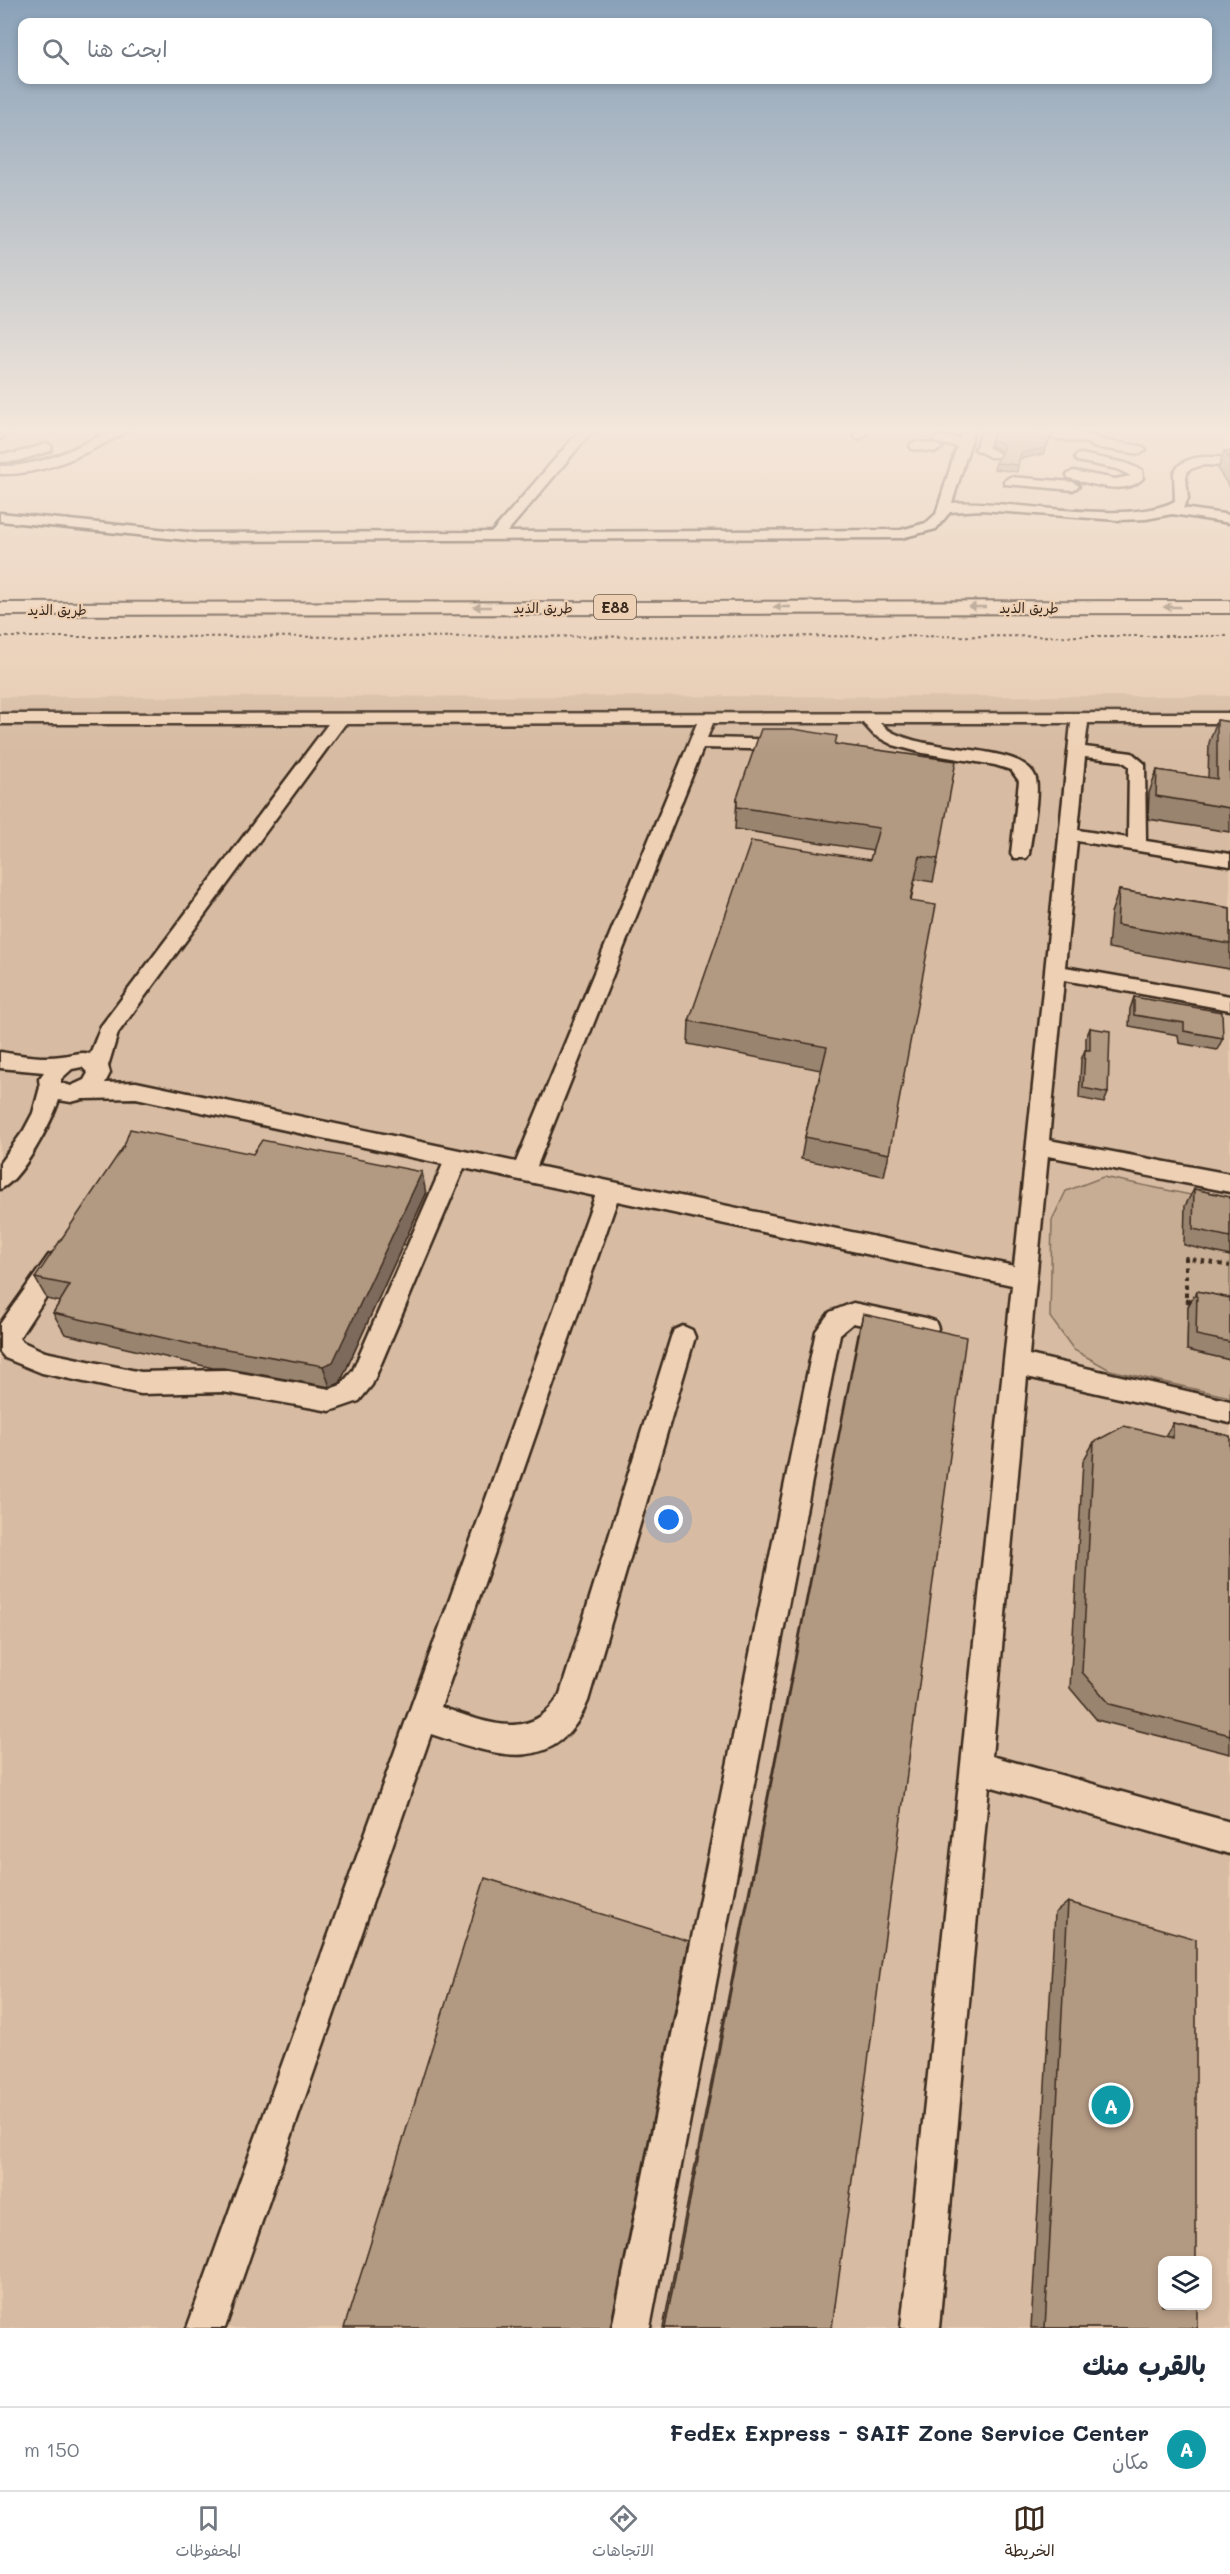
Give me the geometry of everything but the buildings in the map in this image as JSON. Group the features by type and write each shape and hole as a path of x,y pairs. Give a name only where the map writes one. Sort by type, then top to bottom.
{"highway":[{"name":"طريق الذيد","path":"0,609 1230,607"},
{"name":"طريق الذيد","path":"0,625 1230,623"}],"street":[{"path":"193,537 305,537"},
{"path":"0,1180 36,1131 44,1116 52,1073 108,1031 340,718"},
{"path":"523,1172 707,718"},
{"path":"867,718 876,731 897,741 1004,762 1022,770 1028,781 1020,854"},
{"path":"920,2328 1080,718"},
{"path":"0,719 1230,718"},
{"path":"696,743 808,745"},
{"path":"1076,751 1126,757 1137,764 1137,845"},
{"path":"1068,834 1230,860"},
{"path":"1054,972 1230,1003"},
{"path":"36,1131 98,1078 97,1067 108,1031"},
{"path":"7,1062 67,1063 86,1060 136,1090"},
{"path":"7,1062 62,1093 136,1090 1024,1278"},
{"path":"1037,1146 1230,1184"},
{"path":"68,1246 2,1338 14,1350 42,1362 141,1383 167,1384 209,1380 320,1399 341,1397 358,1386 363,1377 457,1158"},
{"path":"206,2328 609,1190"},
{"path":"631,2328 828,1331 833,1322 853,1313 926,1328"},
{"path":"422,1716 503,1740 524,1741 545,1734 562,1720 573,1701 683,1337"},
{"path":"1016,1363 1230,1412"},
{"path":"976,1767 1230,1838"}],"path":[{"path":"0,637 1230,636"},
{"path":"1197,1303 1186,1301 1186,1258 1230,1266"}],"shaded area":[{"path":"1230,696 1230,2328 0,2328 0,697"},
{"path":"1103,1177 1230,1203 1230,1316 1188,1306 1187,1350 1230,1360 1230,1397 1110,1370 1074,1350 1050,1317 1052,1220 1066,1191"}],"place":[{"name":"FedEx Express - SAIF Zone Service Center","path":"1111,2105"}]}
